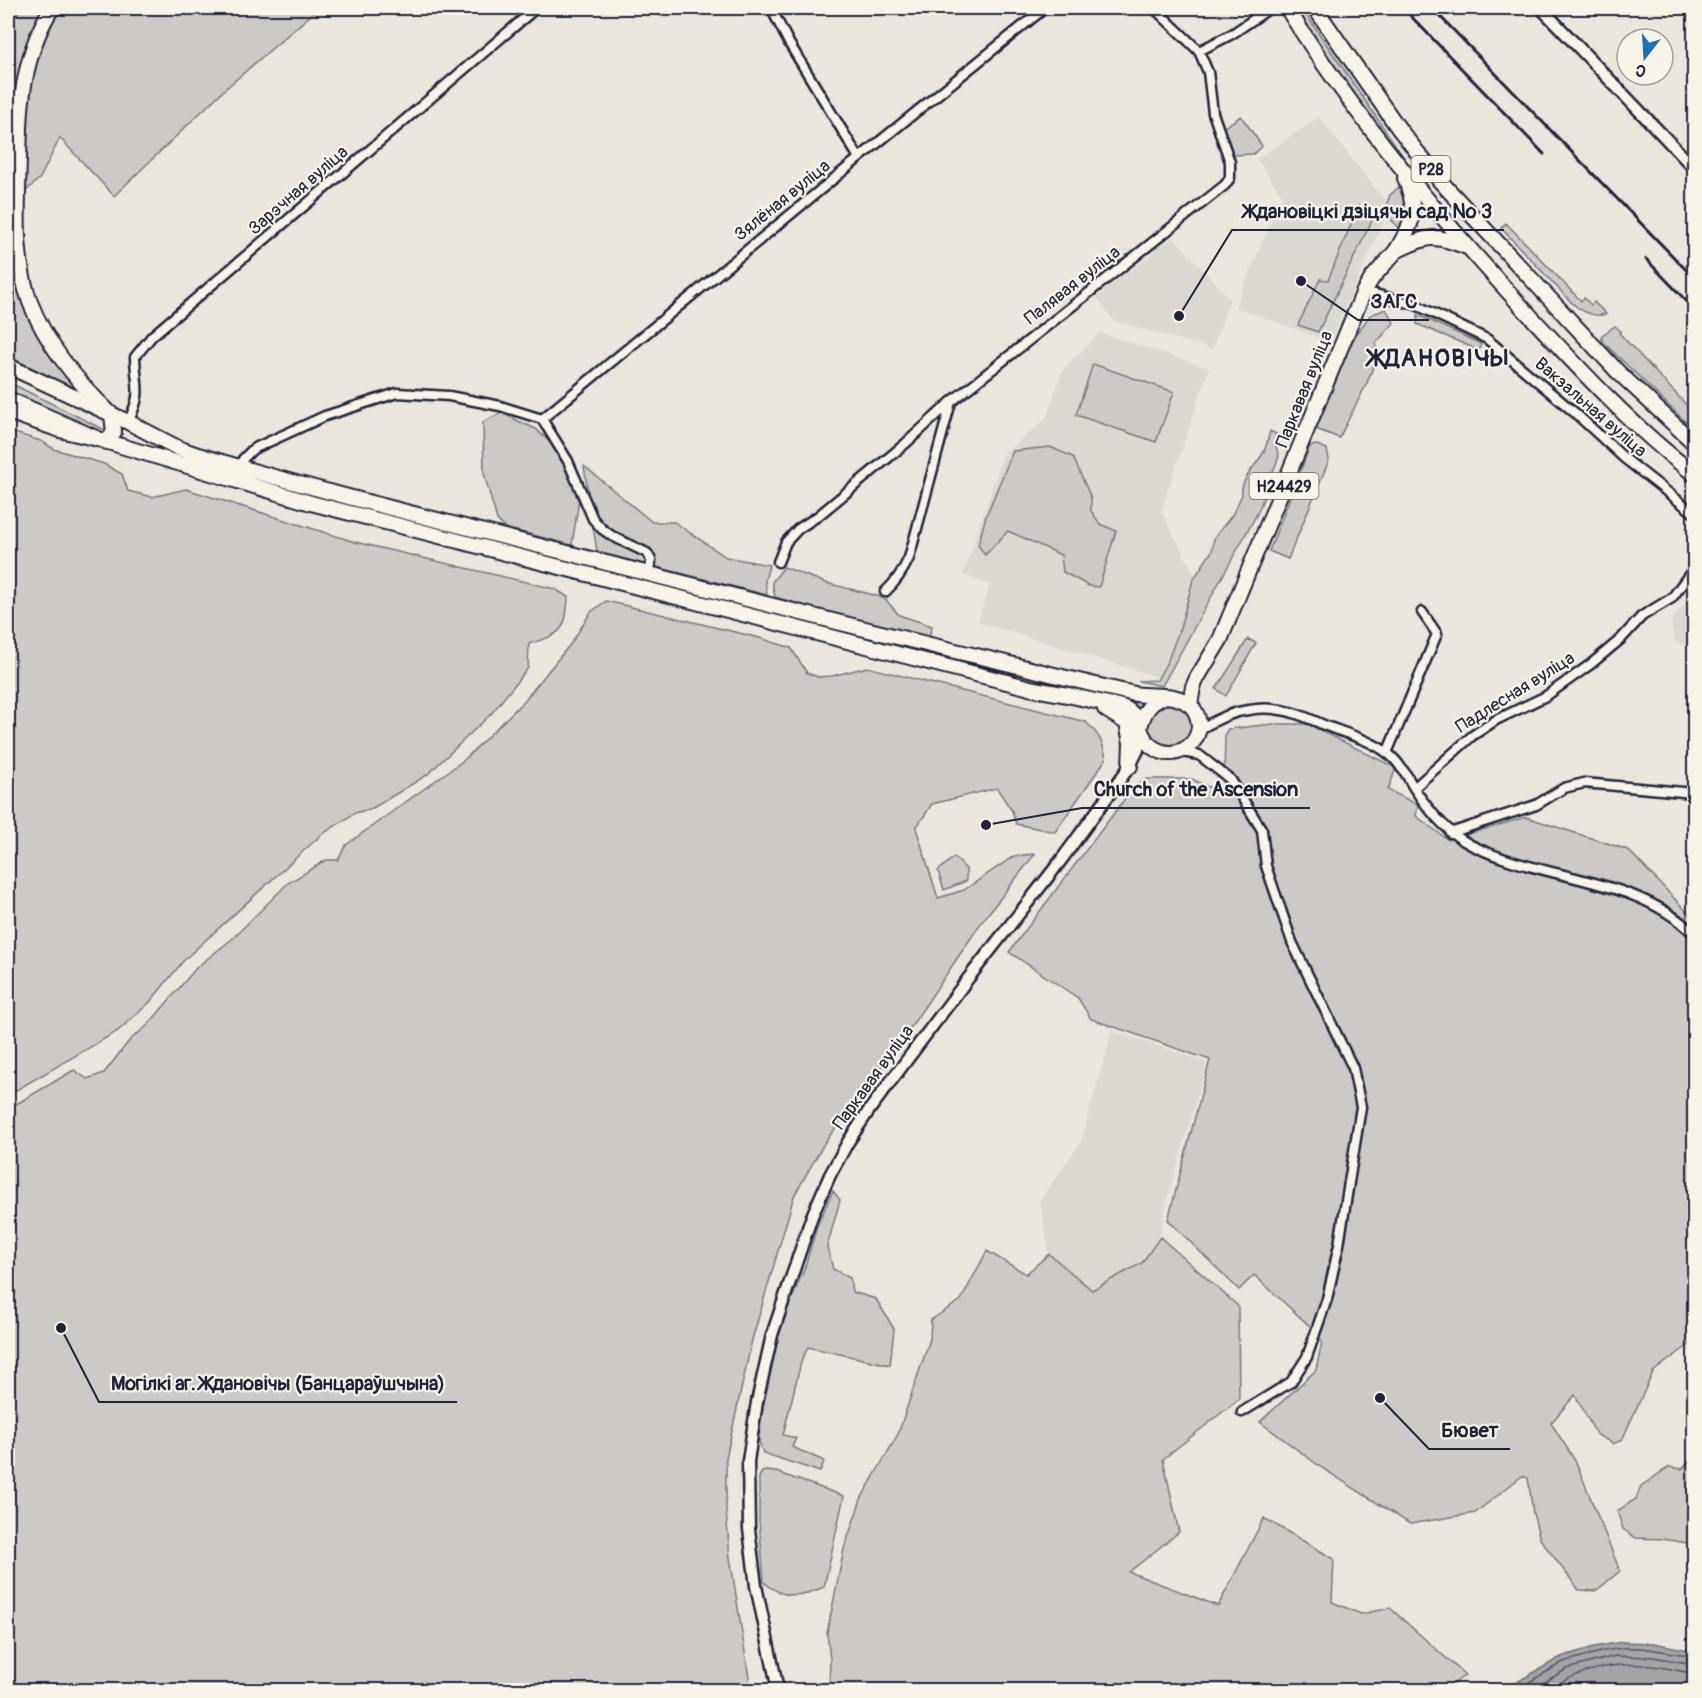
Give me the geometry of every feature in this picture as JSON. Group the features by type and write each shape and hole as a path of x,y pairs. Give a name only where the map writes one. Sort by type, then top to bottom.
{"main road":[{"path":"52,8 35,41 23,90 18,183 19,256 30,302 45,332 73,374 112,415 114,432 103,440"},
{"name":"Р28","path":"1287,8 1336,82 1401,168 1469,248 1573,362 1660,447 1695,474"},
{"name":"Р28","path":"1315,8 1399,129 1440,181 1610,364 1695,443"},
{"name":"Н24429","path":"1396,251 1407,232 1413,209 1413,199 1401,168"},
{"name":"Н24429","path":"1396,251 1426,238 1437,237 1469,248"},
{"name":"Паркавая вуліца","path":"1197,729 1193,687 1220,640 1364,291 1396,251"},
{"path":"8,366 178,448 240,468 368,503 945,649 1136,694 1182,699 1197,729"},
{"path":"8,399 103,440"},
{"path":"8,411 60,430 103,440 323,506 1107,709 1122,719 1130,731 1130,766"},
{"name":"Паркавая вуліца","path":"1168,697 1197,678"},
{"path":"1029,688 1082,697 1128,710 1137,720 1150,745 1159,751"},
{"name":"Н24429","path":"1141,730 1150,705 1168,697"},
{"name":"Н24429","path":"1159,751 1179,752 1197,729"}],"street":[{"name":"Зарэчная вуліца","path":"128,422 139,395 135,357 152,336 536,8"},
{"path":"771,8 789,43 859,158"},
{"name":"Зялёная вуліца","path":"542,419 1045,8"},
{"path":"1154,8 1199,51 1232,34 1270,8"},
{"path":"1541,8 1695,168"},
{"name":"Палявая вуліца","path":"778,562 786,542 798,529 818,516 896,452 951,402 1225,185 1230,178 1230,162 1213,113 1208,72 1199,51"},
{"name":"Вакзальная вуліца","path":"1364,291 1416,305 1486,339 1574,412 1624,458 1695,513"},
{"path":"240,468 243,459 254,449 325,416 397,393 449,396 500,406 542,419 568,461 594,519 612,536 647,553 651,560 650,574"},
{"path":"885,592 904,570 909,558 951,402"},
{"name":"Падлесная вуліца","path":"1414,788 1472,736 1496,720 1546,696 1591,664 1621,639 1642,616 1672,598 1695,568"},
{"path":"1387,753 1437,634 1422,612"},
{"path":"1242,1412 1291,1382 1306,1358 1327,1299 1339,1245 1361,1107 1353,1068 1292,942 1266,866 1262,830 1237,787 1197,729 1214,720 1248,710 1280,709 1294,712 1370,743 1387,753 1404,770 1414,788 1450,833 1470,845 1499,857 1612,888 1651,903 1695,934"},
{"name":"Паркавая вуліца","path":"778,1690 756,1586 749,1529 748,1461 757,1402 772,1335 796,1259 830,1175 848,1142 870,1109 1059,863 1130,766 1138,750 1141,730"},
{"name":"Паркавая вуліца","path":"1130,766 1150,753 1159,751"},
{"path":"1450,833 1536,805 1564,788 1584,783 1695,793"}],"shaded area":[{"path":"24,8 44,8 27,45 18,78 15,262 83,393 8,356 8,19"},
{"path":"58,8 319,8 225,89 114,196 60,138 40,178 26,191 29,90 46,33"},
{"path":"1294,8 1302,8 1413,171 1460,226 1457,229 1413,179"},
{"path":"1241,116 1262,146 1253,154 1232,155 1224,127"},
{"path":"1319,117 1390,207 1330,342 1235,307 1282,195 1257,159"},
{"path":"1399,187 1407,203 1402,231 1384,212 1390,195"},
{"path":"1359,205 1375,214 1318,332 1298,325 1320,279 1328,280"},
{"path":"1506,223 1581,301 1584,298 1591,305 1594,302 1606,314 1588,313 1572,303 1501,228"},
{"path":"1173,237 1230,299 1212,349 1114,321 1096,297"},
{"path":"1386,309 1394,323 1376,343 1374,365 1367,383 1339,438 1316,429 1352,341 1370,315"},
{"path":"1418,315 1481,344 1478,352 1417,324"},
{"path":"1615,326 1694,413 1694,430 1603,342 1601,336"},
{"path":"1100,333 1209,368 1161,511 1201,587 1158,677 978,622 990,585 963,575 1004,453 1046,419 1063,369"},
{"path":"1093,364 1174,392 1156,442 1076,415"},
{"path":"8,382 105,430 106,434 100,436 8,391"},
{"path":"501,413 536,429 564,456 579,499 572,545 505,528 497,520 484,474 483,422"},
{"path":"8,431 41,441 54,449 104,464 122,474 128,491 152,497 186,489 355,542 555,589 568,597 566,618 560,630 529,644 528,668 491,714 427,775 373,808 355,813 321,835 185,959 150,1002 118,1031 8,1095"},
{"path":"1270,431 1276,434 1275,444 1279,456 1258,512 1162,686 1138,681 1157,680 1168,660 1180,628 1193,580 1212,551 1214,538 1232,515 1242,495 1245,480 1265,450"},
{"path":"1317,445 1327,449 1329,460 1288,559 1269,551 1310,446"},
{"path":"1050,447 1073,457 1091,498 1091,511 1100,524 1116,531 1099,587 1089,586 1063,572 1061,555 1008,531 985,555 978,545 986,516 1013,451"},
{"path":"584,466 652,522 674,522 726,557 769,565 765,581 767,595 597,552"},
{"path":"784,567 826,583 878,596 887,601 899,615 932,626 928,641 775,597 772,582"},
{"path":"606,601 760,638 791,648 807,673 818,677 832,676 867,667 1086,722 1100,739 1106,759 1055,832 1016,824 1012,811 997,788 932,804 916,828 938,898 964,890 1014,856 1035,854 981,923 902,1040 825,1142 794,1196 752,1340 726,1458 726,1510 730,1557 751,1690 8,1690 8,1109 74,1070 87,1079 104,1073 129,1041 148,1025 197,967 232,939 288,883 326,860 338,860 346,845 464,760 524,701 572,642 591,612"},
{"path":"1685,603 1694,611 1694,649 1674,641 1671,621"},
{"path":"1248,639 1256,643 1226,696 1216,689"},
{"path":"1044,681 1141,702 1138,709 1121,702 1046,683"},
{"path":"1170,703 1179,704 1186,709 1191,716 1191,734 1186,741 1179,746 1170,747 1161,746 1154,741 1149,734 1148,725 1149,716 1154,709 1161,704"},
{"path":"1273,724 1308,724 1396,768 1388,790 1418,805 1416,816 1448,840 1526,817 1628,850 1694,919 1694,1341 1653,1372 1622,1440 1613,1444 1596,1434 1575,1395 1551,1423 1576,1462 1620,1571 1596,1591 1579,1590 1540,1539 1533,1513 1528,1478 1522,1476 1475,1513 1410,1524 1322,1468 1260,1422 1316,1370 1322,1342 1314,1330 1254,1275 1239,1290 1168,1220 1210,1060 1091,1019 1078,998 1009,952 1136,784 1148,779 1192,779 1221,793 1224,777 1225,734 1228,729"},
{"path":"954,857 966,869 966,881 944,890 938,871"},
{"path":"1112,1031 1207,1062 1165,1208 1160,1237 1142,1263 1092,1290 1049,1254 1040,1200 1081,1142"},
{"path":"833,1191 840,1200 827,1247 833,1269 850,1278 852,1292 876,1299 894,1329 890,1365 808,1347 801,1362 783,1435 796,1438 792,1447 824,1461 820,1472 763,1453 757,1435 777,1334 804,1270 817,1226"},
{"path":"1160,1237 1238,1306 1239,1399 1163,1459 1179,1532 1129,1572 1218,1606 1264,1518 1334,1559 1332,1602 1361,1614 1390,1608 1465,1675 1446,1690 819,1690 829,1689 830,1660 827,1633 844,1549 861,1499 898,1434 930,1339 931,1320 961,1300 987,1251 1026,1274 1049,1254 1092,1290 1142,1263"},
{"path":"1694,1457 1694,1544 1636,1538 1623,1529 1617,1511 1636,1499 1641,1486 1669,1467 1682,1469"},
{"path":"762,1472 776,1472 844,1496 824,1587 800,1595 792,1595 778,1592 764,1582 759,1519 759,1477"}],"water":[{"path":"1622,1642 1654,1643 1694,1651 1694,1690 1503,1690 1561,1657 1594,1647"}],"railway":[{"path":"1403,8 1544,154"},
{"path":"1432,8 1694,278"},
{"path":"1646,259 1694,309"}],"place":[{"name":"ЗАГС","path":"1301,281"},
{"name":"Ждановіцкі дзіцячы сад № 3","path":"1179,316"},
{"name":"Church of the Ascension","path":"986,825"},
{"name":"Могілкі аг. Ждановічы (Банцараўшчына)","path":"61,1328"},
{"name":"Бювет","path":"1380,1398"}],"district":[{"name":"ЖДАНОВІЧЫ","path":"1439,358"}]}
